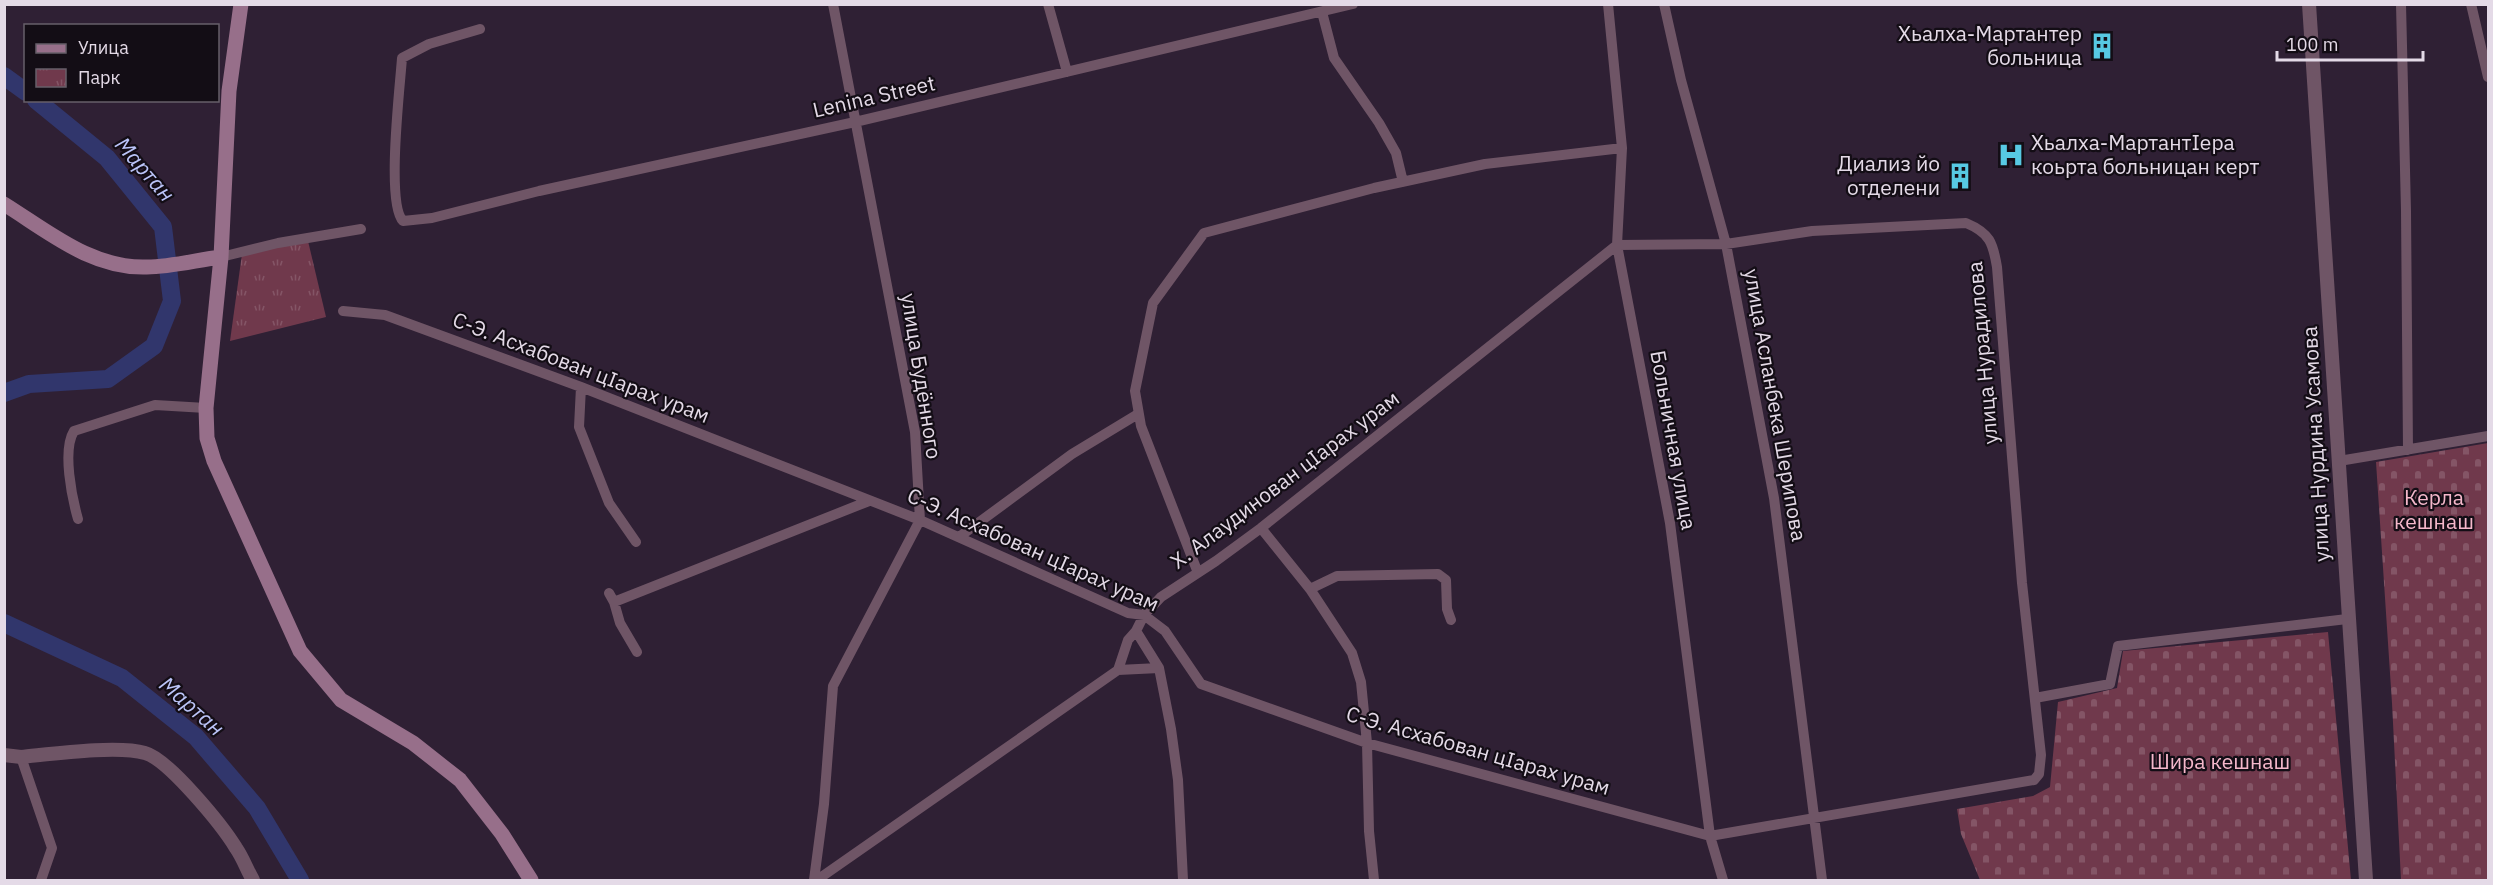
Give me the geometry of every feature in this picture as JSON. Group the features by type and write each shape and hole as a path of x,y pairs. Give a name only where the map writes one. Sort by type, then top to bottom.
{"main road":[{"path":"240,4 229,91 221,257 206,408 207,438 214,461 300,651 341,700 412,743 460,780 502,834 531,880"},
{"path":"4,204 87,256 118,266 148,268 221,257"}],"street":[{"name":"улица Будённого","path":"833,4 915,432 920,520"},
{"path":"1048,4 1067,72"},
{"name":"Lenina Street","path":"480,29 429,44 402,58 394,186 398,216 403,221 432,218 539,191 855,122 1353,4"},
{"name":"Больничная улица","path":"1608,4 1622,148 1617,245 1670,523 1710,836 1723,880"},
{"name":"улица Асланбека Шерипова","path":"1664,4 1681,80 1726,244 1774,498 1822,880"},
{"name":"улица Нурдина Усамова","path":"2309,4 2339,461 2347,620 2366,880"},
{"path":"2401,4 2408,450"},
{"path":"2471,4 2488,77"},
{"path":"1322,12 1334,58 1379,123 1396,153 1403,182"},
{"path":"1198,573 1141,426 1135,391 1153,303 1204,233 1403,182 1485,164 1622,148"},
{"name":"улица Нурадилова","path":"1726,244 1812,231 1966,223 1980,229 1988,237 1997,267 2021,572 2035,699"},
{"path":"221,257 278,243 362,229"},
{"path":"1617,245 1726,244"},
{"name":"Х. Алаудинован цIарах урам","path":"1118,670 1128,640 1136,631 1144,615 1161,597 1261,528 1617,245"},
{"name":"С-Э. Асхабован цIарах урам","path":"343,311 385,315 581,387 920,520 1128,613 1144,615 1165,631 1201,684 1367,743 1710,836 2034,780 2040,774 2041,755 2035,699"},
{"path":"581,387 579,427 609,503 636,542"},
{"path":"78,519 72,497 69,440 74,431 155,405 206,408"},
{"path":"959,537 1072,454 1138,414"},
{"path":"2339,461 2488,436"},
{"path":"637,652 620,623 611,597 869,501"},
{"path":"816,880 833,686 920,520"},
{"path":"1261,528 1310,589 1352,652 1360,682 1367,743 1374,880"},
{"path":"1310,589 1337,576 1438,574 1446,580 1447,609 1451,620"},
{"path":"2035,699 2110,684 2118,646 2347,620"},
{"path":"1136,631 1159,668 1178,780 1184,880"},
{"path":"816,880 1118,670 1159,668"},
{"path":"4,755 21,757 129,750 147,753 180,780 206,809 236,848 252,880"},
{"path":"21,757 52,848 41,880"}],"green space":[{"path":"308,241 326,317 230,341 242,254"},
{"name":"Керла кешнаш","path":"2488,443 2488,880 2401,880 2376,462"},
{"name":"Шира кешнаш","path":"2328,632 2351,880 1980,880 1961,834 1957,809 2033,796 2050,787 2058,702 2117,688 2123,651"}],"waterway":[{"name":"Мартан","path":"4,76 24,91"},
{"name":"Мартан","path":"4,393 29,384 108,379 154,346 172,301 163,227 107,158 38,102"},
{"name":"Мартан","path":"4,623 122,678 196,737 257,808 300,880"}],"place":[{"name":"Хьалха-Мартантер больница","path":"2102,46"},
{"name":"Хьалха-МартантIера коьрта больницан керт","path":"2011,155"},
{"name":"Диализ йо отделени","path":"1960,176"}]}
